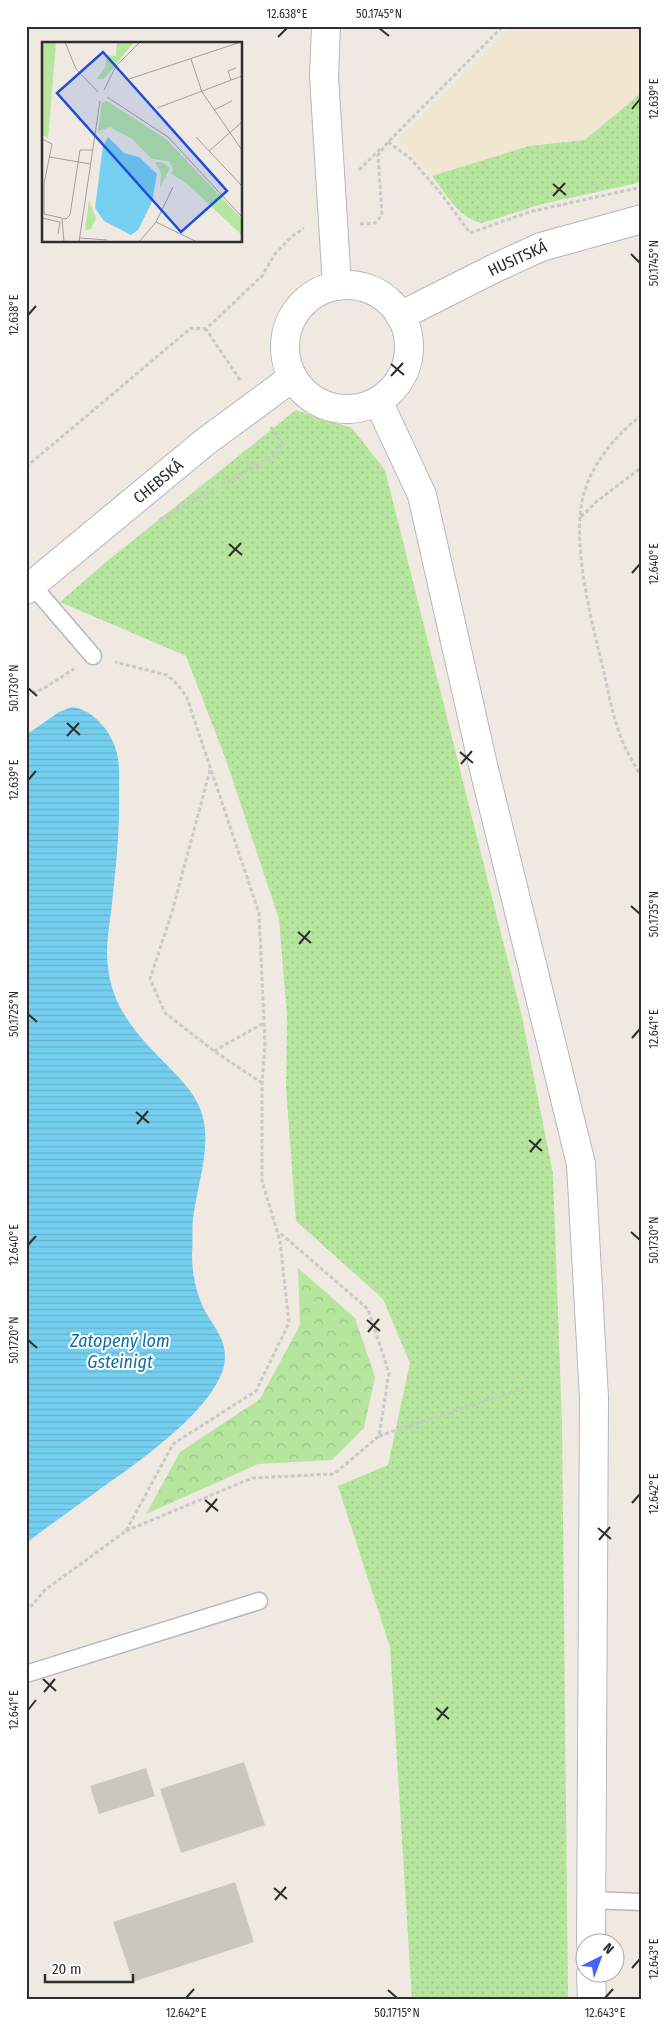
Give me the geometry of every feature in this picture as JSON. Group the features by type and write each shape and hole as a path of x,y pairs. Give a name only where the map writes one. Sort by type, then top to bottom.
{"main road":[{"path":"326,26 324,76 337,286"},
{"name":"HUSITSKÁ","path":"400,316 541,247 642,219"},
{"path":"337,286 367,288 392,304 400,316 406,331 409,347 407,363 401,378 391,391 378,401 363,407 347,409 331,407 316,401 302,391 286,362 285,344 288,328 295,313 307,300 321,291 337,286"},
{"name":"CHEBSKÁ","path":"29,587 205,442 293,377"},
{"path":"378,401 422,496 483,765 581,1164 594,1398 591,1934"},
{"path":"591,1984 592,2000"}],"lane":[{"path":"29,587 93,656"},
{"path":"26,1674 260,1601"},
{"path":"590,1900 642,1902"}],"path":[{"path":"359,179 358,170 503,26"},
{"path":"206,330 262,276 275,254 291,237 305,227 375,223 382,215 378,156 388,142"},
{"path":"388,142 410,158 439,191 470,233 529,212 642,186"},
{"path":"364,214 364,224"},
{"path":"26,467 191,328 206,330 279,438 280,452 217,488"},
{"path":"642,415 627,426 596,465 584,492 580,518 583,562 592,623 624,745 642,778"},
{"path":"580,518 596,502 642,466"},
{"path":"26,695 43,689 93,656 167,674 178,684 186,698 259,913 265,1044 262,1084 262,1181 280,1241 289,1323 256,1391 173,1444 126,1531"},
{"path":"210,770 172,912 150,979 165,1013 214,1051 262,1084"},
{"path":"214,1051 264,1023"},
{"path":"277,1231 368,1309 389,1373 379,1436"},
{"path":"26,1612 45,1590 126,1531 252,1478 334,1474 379,1436 524,1388"}],"shaded area":[{"path":"512,26 642,26 642,157 432,176 398,139"}],"green space":[{"path":"642,92 642,182 542,204 482,223 466,216 460,211 432,176 529,146 585,140"},
{"path":"296,410 352,428 385,470 522,1017 553,1174 562,1424 568,2000 412,2000 390,1647 338,1486 388,1465 410,1363 383,1299 296,1221 286,1088 287,1016 279,919 226,760 186,656 60,602 106,562"},
{"path":"298,1268 355,1318 375,1377 364,1428 332,1460 258,1464 146,1514 180,1452 260,1399 300,1325"}],"water":[{"name":"Zatopený lom Gsteinigt","path":"72,707 80,709 96,718 113,741 116,750 119,767 119,808 115,875 107,951 110,982 121,1008 136,1032 181,1080 190,1091 201,1111 204,1124 205,1151 193,1219 193,1269 199,1297 221,1338 225,1356 221,1374 211,1393 176,1431 134,1465 26,1543 26,735 59,712"}],"building":[{"path":"244,1762 265,1825 181,1853 160,1789"},
{"path":"146,1768 155,1796 99,1814 90,1786"},
{"path":"235,1882 254,1942 133,1982 113,1922"}]}
